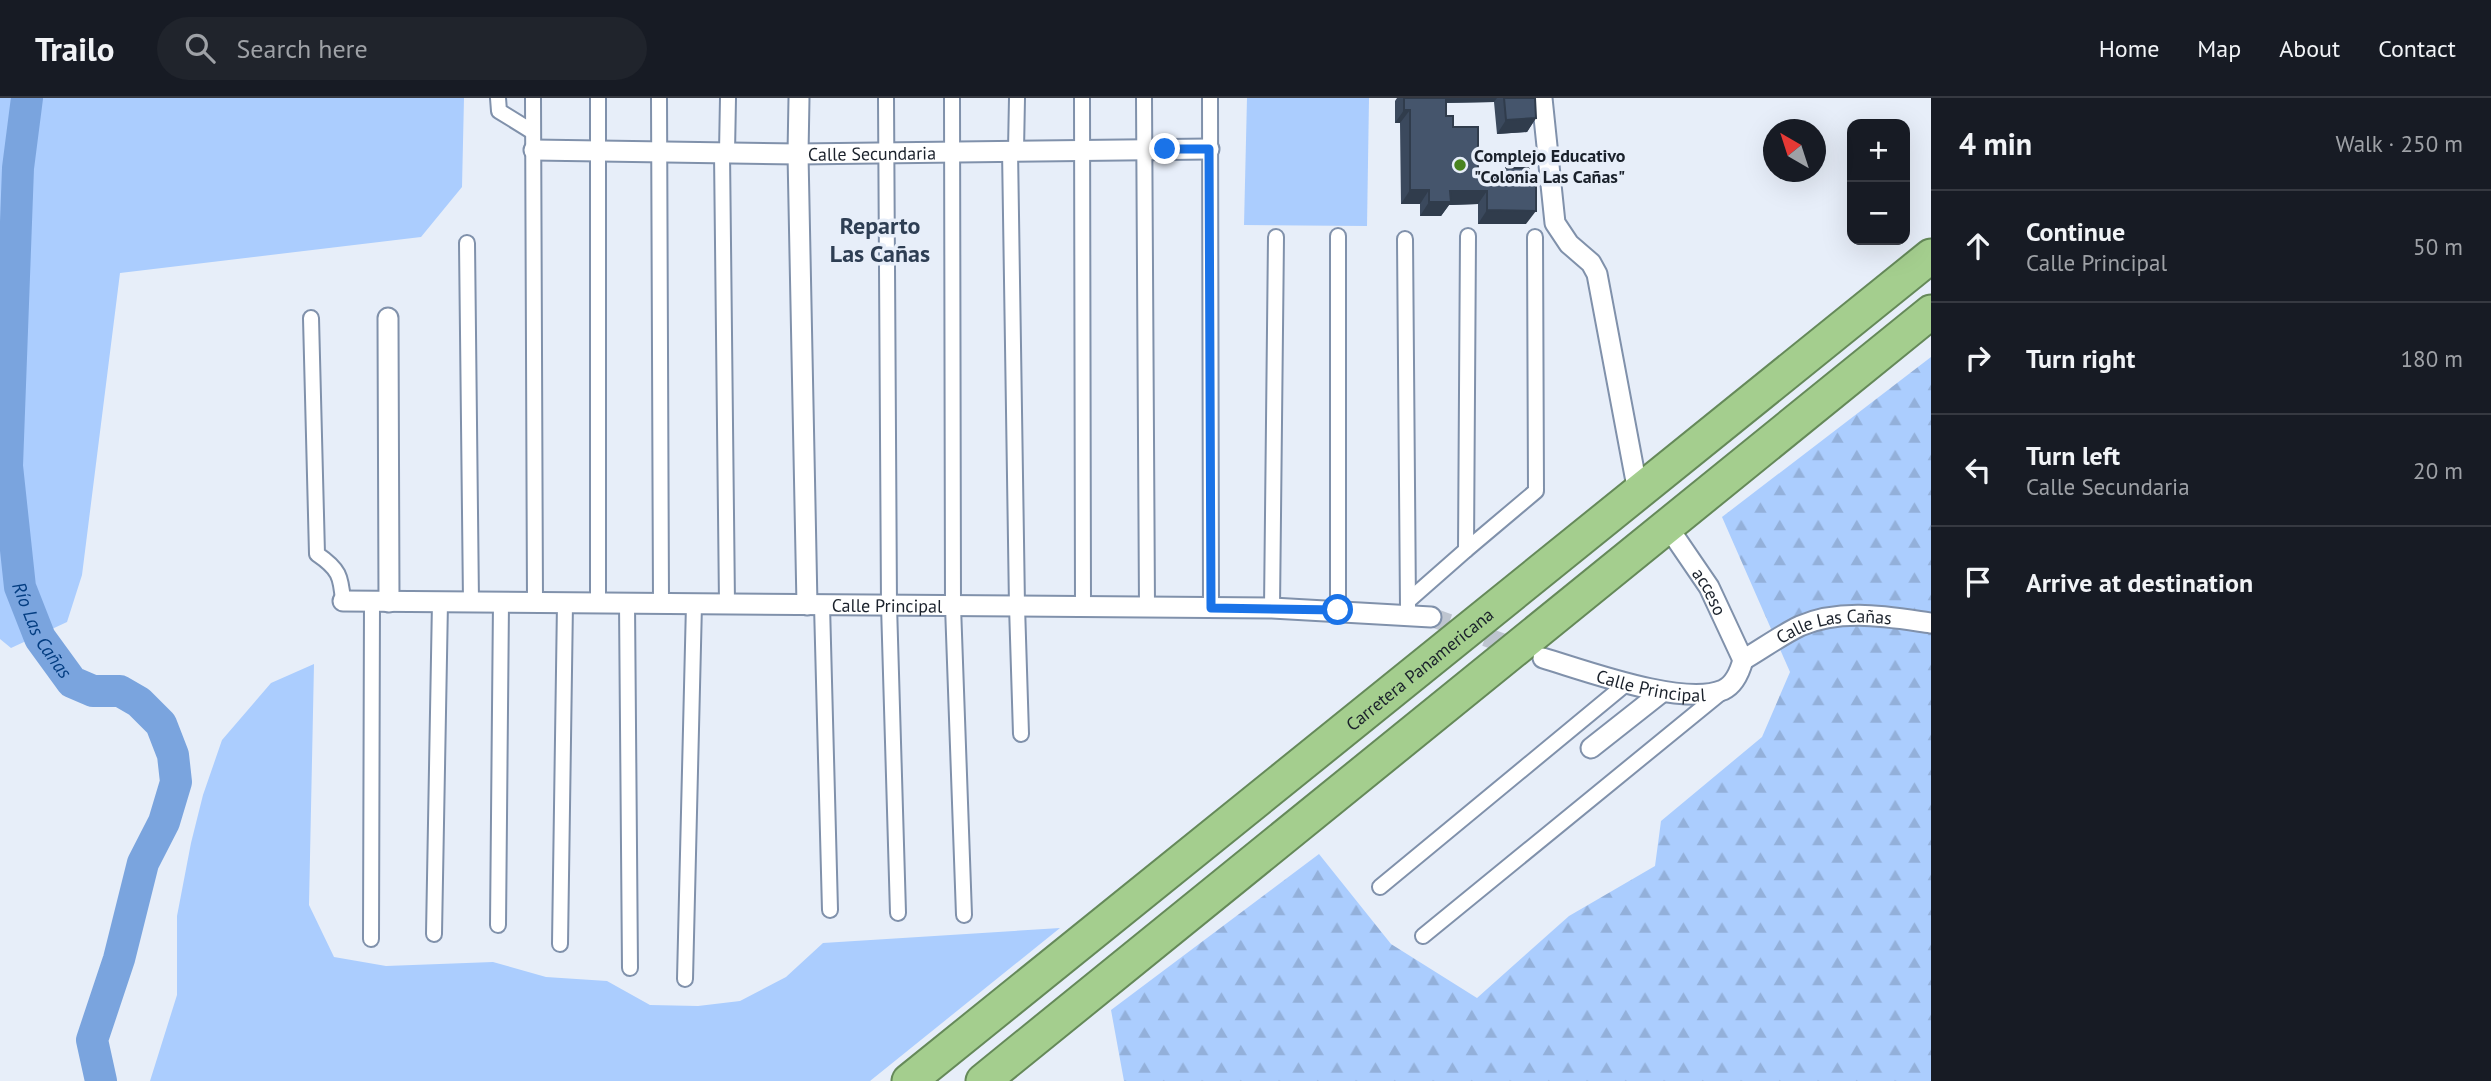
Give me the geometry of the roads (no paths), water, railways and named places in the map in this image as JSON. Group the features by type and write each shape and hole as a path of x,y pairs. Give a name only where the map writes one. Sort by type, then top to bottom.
{"highway":[{"name":"Carretera Panamericana","path":"909,1081 1931,256"},
{"path":"983,1081 1539,646 1668,527 1931,313"},
{"path":"1504,602 1539,646"},
{"path":"1012,998 1042,1033"}],"street":[{"path":"498,98 499,111 533,141"},
{"path":"533,98 535,603"},
{"path":"598,98 598,603"},
{"path":"660,98 661,603"},
{"path":"727,604 725,152 728,98"},
{"path":"799,98 798,154 814,605 830,910"},
{"path":"886,98 889,605 898,914"},
{"path":"952,98 953,606 964,915"},
{"path":"1017,98 1013,150 1017,606 1021,734"},
{"path":"1082,98 1083,606"},
{"path":"1144,98 1147,607"},
{"path":"1210,98 1211,608"},
{"path":"1542,98 1555,223 1569,244 1591,263 1597,274 1638,492"},
{"name":"Calle Secundaria","path":"533,141 597,151 798,154 1209,149"},
{"path":"1338,236 1338,610"},
{"path":"1466,550 1468,236"},
{"path":"1272,608 1276,237"},
{"path":"1408,608 1466,550 1536,491 1535,237"},
{"path":"1405,239 1408,608"},
{"path":"467,243 471,602"},
{"path":"310,317 317,554 330,563 341,576 343,601"},
{"path":"371,939 388,318"},
{"name":"acceso","path":"1668,527 1709,587 1743,660"},
{"name":"Calle Principal","path":"343,601 1338,610 1408,608 1431,617"},
{"path":"434,934 440,602"},
{"path":"498,925 501,602"},
{"path":"560,944 565,603"},
{"path":"627,603 630,968"},
{"path":"685,979 694,604"},
{"name":"Calle Las Cañas","path":"1743,660 1801,626 1835,616 1866,615 1931,623"},
{"name":"Calle Principal","path":"1539,646 1627,683 1662,692 1704,694 1724,690 1739,674 1743,660"},
{"path":"1380,887 1627,683"},
{"path":"1423,936 1724,690"},
{"path":"1591,748 1662,692"}],"waterway":[{"name":"Río Las Cañas","path":"27,98 18,168 7,466 20,587 40,638 72,682 93,691 120,691 139,702 161,724 173,755 176,782 164,822 143,863 119,959 92,1040 101,1081"}],"tunnel":[{"path":"1431,617 1522,650"}],"place":[{"name":"Complejo Educativo \"Colonia Las Cañas\"","path":"1460,165"}],"district":[{"name":"Reparto Las Cañas","path":"880,239"}]}
